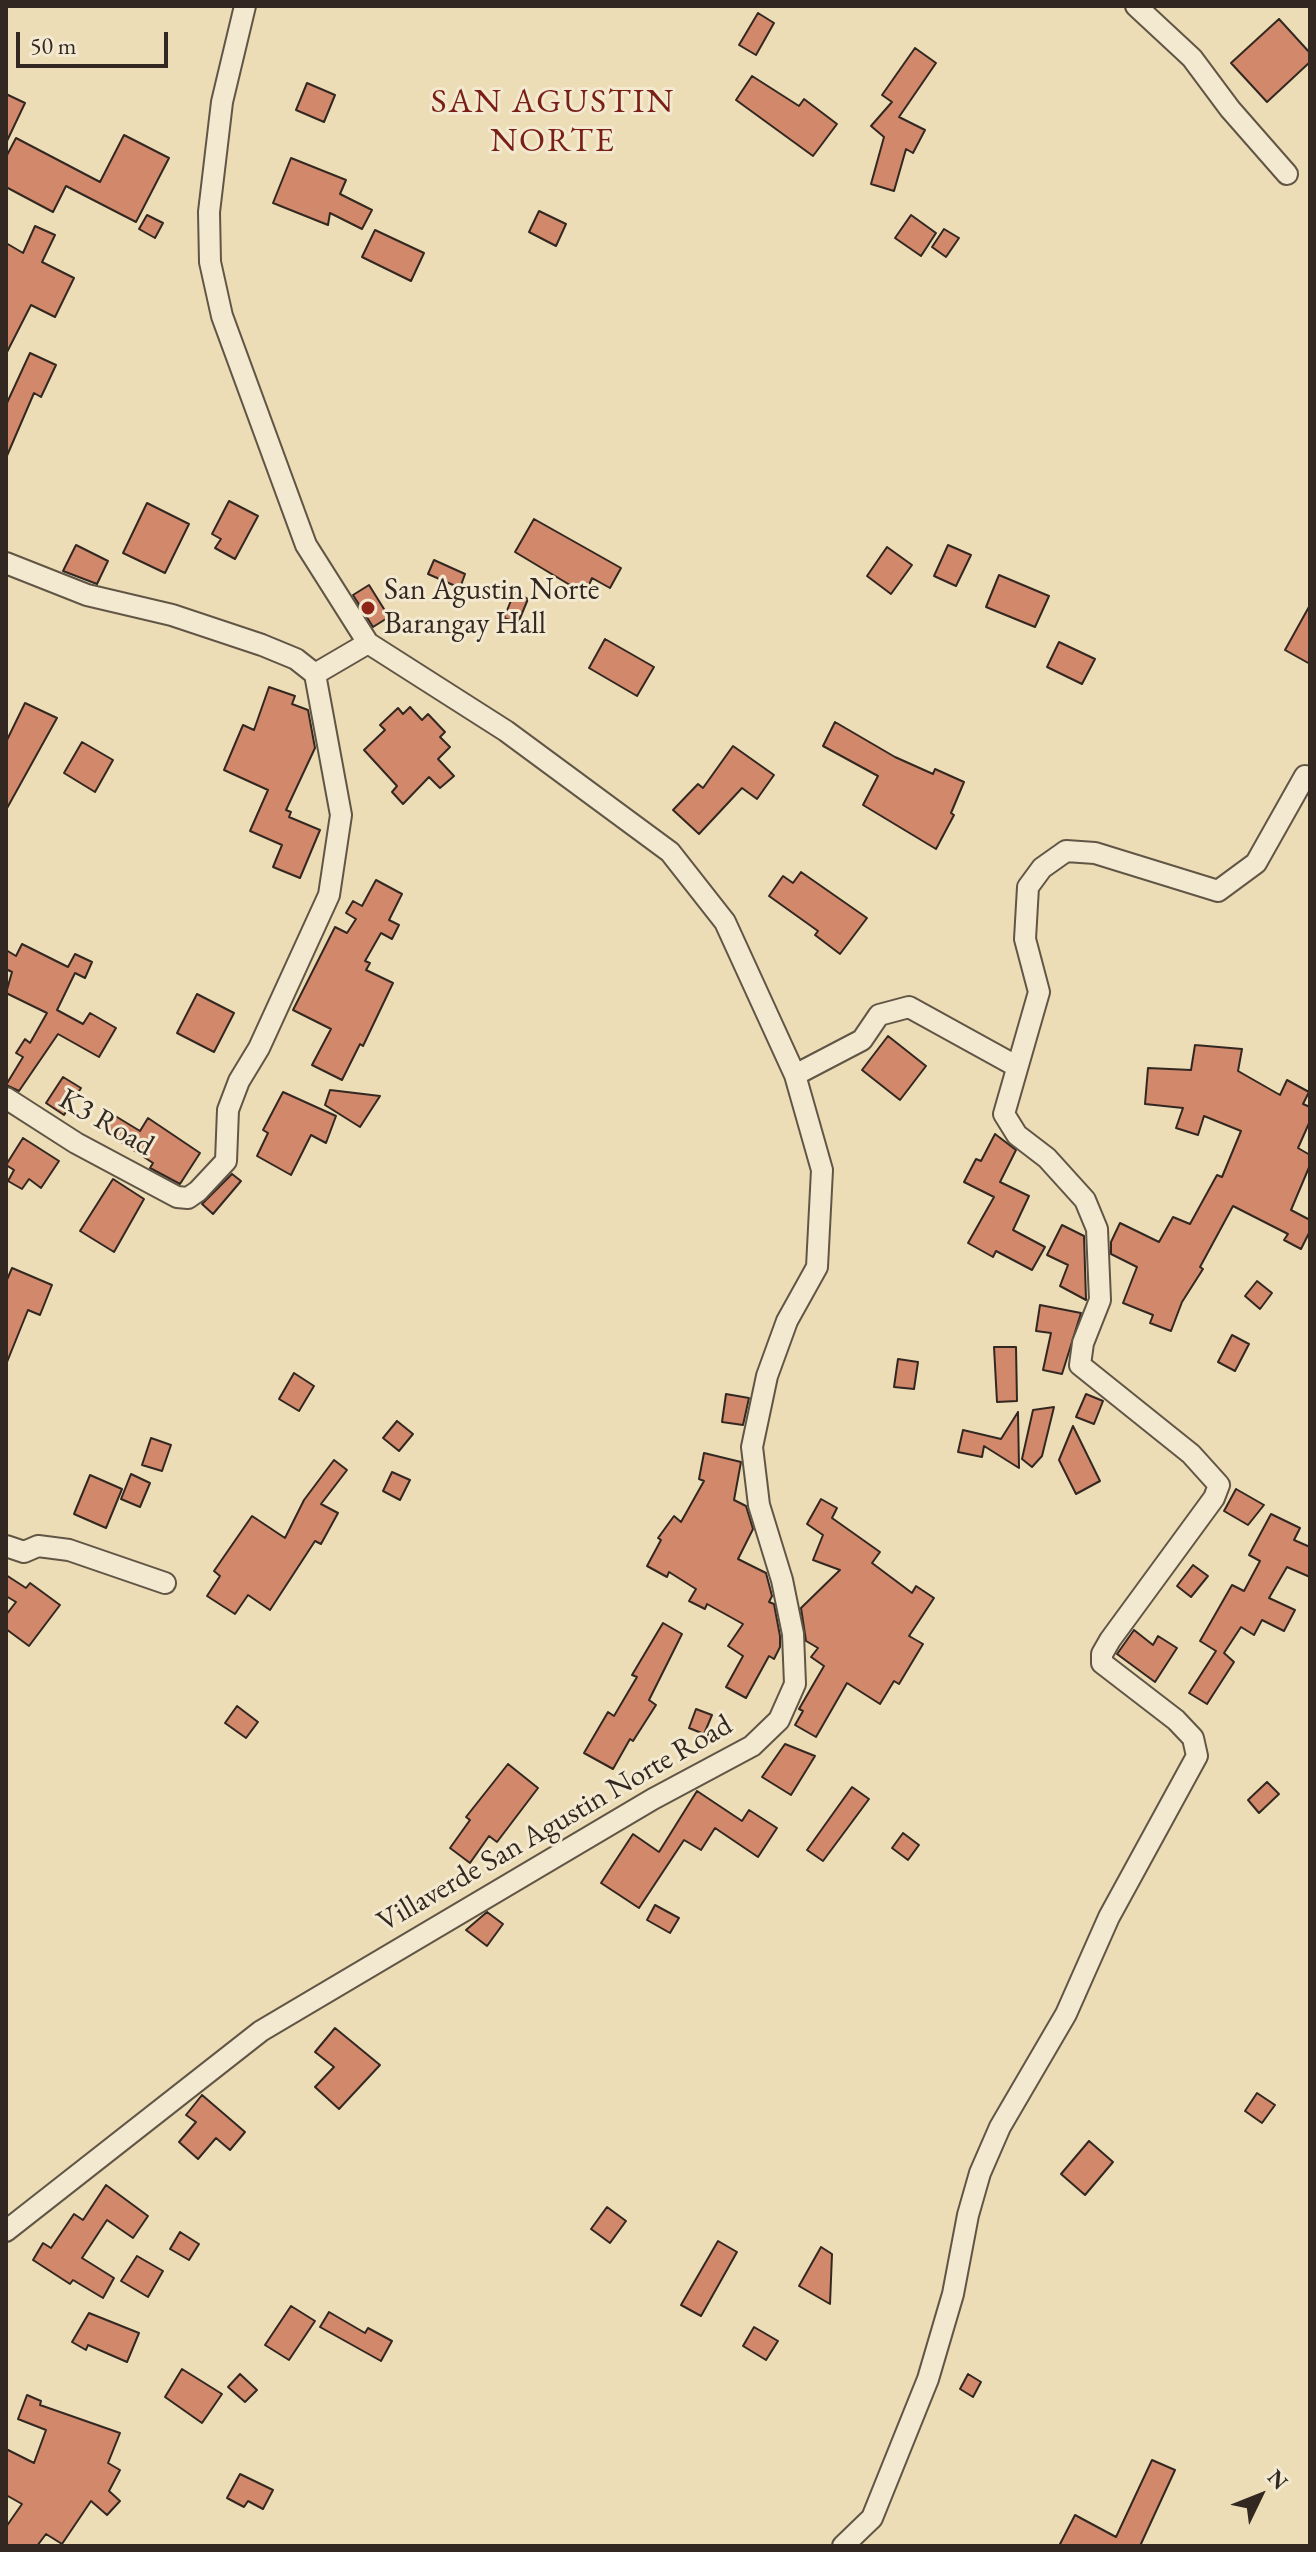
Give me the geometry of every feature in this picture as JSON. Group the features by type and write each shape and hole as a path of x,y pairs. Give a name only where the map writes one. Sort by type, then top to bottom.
{"street":[{"name":"Villaverde San Agustin Norte Road","path":"6,2231 261,2031 653,1799 752,1746 779,1720 795,1684 795,1653 782,1580 759,1505 752,1447 767,1376 787,1321 817,1267 822,1170 795,1075 725,922 670,852 506,731 368,643 306,545 285,497 222,316 210,262 209,212 222,102 245,6"},
{"path":"1136,6 1192,58 1230,109 1287,174"},
{"path":"6,563 87,595 172,615 262,645 296,659 315,674 368,643"},
{"name":"K3 Road","path":"6,1098 76,1143 177,1197 188,1198 198,1191 226,1161 228,1110 239,1081 259,1048 329,895 341,815 315,674"},
{"path":"843,2546 872,2518 928,2379 953,2294 968,2215 980,2173 1000,2127 1066,2014 1109,1917 1197,1756 1193,1738 1176,1720 1102,1663 1102,1654 1214,1498 1219,1485 1191,1454 1080,1365 1083,1343 1100,1300 1097,1229 1085,1200 1047,1158 1017,1135 1004,1114 1039,992 1025,939 1028,887 1042,868 1066,851 1095,853 1218,891 1256,863 1305,776"},
{"path":"795,1075 862,1040 879,1015 909,1007 1016,1066"},
{"path":"6,1546 24,1552 38,1546 69,1550 165,1583"}],"building":[{"path":"758,13 774,23 756,55 739,45"},
{"path":"1279,19 1310,53 1310,62 1267,102 1231,63"},
{"path":"915,48 936,63 899,117 925,130 913,153 906,149 894,191 871,184 884,137 871,126 892,102 882,95"},
{"path":"752,76 799,106 804,99 837,124 813,156 736,100"},
{"path":"307,83 335,95 324,122 296,110"},
{"path":"6,94 25,103 6,143"},
{"path":"124,135 169,158 136,222 66,186 53,212 6,187 6,157 16,138 100,182"},
{"path":"291,158 346,180 340,194 372,210 362,229 330,213 328,225 273,203"},
{"path":"539,211 566,224 556,246 529,232"},
{"path":"147,215 163,223 155,238 139,229"},
{"path":"911,215 936,233 921,256 895,238"},
{"path":"35,226 55,235 42,262 74,278 55,317 31,305 6,354 6,243 23,253"},
{"path":"944,229 959,238 946,257 932,247"},
{"path":"375,230 424,253 411,281 362,257"},
{"path":"30,353 56,365 41,397 34,393 6,458 6,405"},
{"path":"229,501 258,516 235,559 215,548 221,539 212,534"},
{"path":"147,503 189,524 165,573 123,553"},
{"path":"534,519 621,568 610,588 592,578 585,594 515,552"},
{"path":"76,545 108,561 97,584 63,571"},
{"path":"948,545 971,555 956,586 934,576"},
{"path":"887,547 912,565 891,594 867,576"},
{"path":"434,560 465,574 460,588 428,574"},
{"path":"999,575 1049,596 1035,627 986,607"},
{"name":"San Agustin Norte Barangay Hall","path":"369,585 389,617 373,627 353,595"},
{"path":"514,593 528,599 518,623 504,618"},
{"path":"1310,605 1310,664 1285,650"},
{"path":"605,639 654,667 637,696 589,668"},
{"path":"1059,642 1095,659 1082,684 1047,667"},
{"path":"269,687 295,696 292,704 308,710 315,748 286,810 291,812 289,817 320,830 300,878 273,867 282,845 250,831 268,790 224,770 243,725 254,730"},
{"path":"25,703 57,718 6,810 6,742"},
{"path":"410,707 422,720 428,714 445,732 440,737 450,747 438,759 454,776 440,788 429,777 403,804 392,792 397,786 364,750 385,730 380,725 398,708 403,714"},
{"path":"835,722 895,757 933,774 935,769 964,782 951,813 954,815 936,849 863,805 878,776 823,746"},
{"path":"82,742 113,760 95,792 64,773"},
{"path":"733,746 774,775 757,799 742,788 699,834 673,810 698,784 703,788"},
{"path":"801,872 867,918 840,954 815,935 818,931 769,896 783,876 793,883"},
{"path":"376,880 402,894 389,920 399,925 392,939 381,933 365,961 370,963 366,970 393,983 363,1046 360,1044 342,1080 312,1065 331,1029 293,1010 335,927 347,933 356,919 346,913 353,901 362,906"},
{"path":"22,944 68,967 75,954 92,962 85,978 75,973 57,1010 83,1024 90,1013 116,1028 99,1057 58,1034 19,1091 6,1085 23,1057 16,1053 25,1039 30,1043 47,1013 6,993 12,972 6,969 6,950 16,956"},
{"path":"197,994 234,1013 214,1052 177,1033"},
{"path":"888,1036 926,1066 900,1100 862,1070"},
{"path":"1195,1045 1242,1049 1238,1071 1280,1095 1287,1080 1309,1092 1303,1104 1310,1107 1310,1121 1298,1148 1310,1155 1310,1165 1291,1210 1310,1220 1310,1231 1301,1249 1284,1240 1288,1234 1233,1206 1200,1267 1203,1269 1182,1302 1171,1331 1150,1323 1153,1315 1123,1303 1137,1267 1111,1254 1111,1242 1120,1223 1159,1242 1173,1217 1190,1224 1217,1175 1222,1177 1241,1131 1204,1116 1198,1135 1176,1128 1183,1108 1145,1104 1148,1068 1191,1070"},
{"path":"63,1077 81,1088 64,1115 46,1103"},
{"path":"330,1090 380,1096 360,1127 325,1105"},
{"path":"283,1092 336,1116 326,1143 311,1135 291,1175 257,1156 268,1133 263,1130"},
{"path":"107,1111 140,1131 148,1118 200,1153 180,1184 150,1168 153,1163 97,1126"},
{"path":"995,1134 1016,1150 1000,1182 1029,1196 1013,1230 1045,1247 1032,1270 996,1251 993,1257 968,1243 994,1197 964,1182 976,1159 981,1161"},
{"path":"23,1138 59,1161 41,1188 29,1179 22,1189 8,1181 14,1170 6,1165"},
{"path":"232,1174 241,1181 213,1214 202,1204"},
{"path":"113,1179 144,1199 114,1252 80,1231"},
{"path":"1062,1225 1084,1236 1086,1300 1060,1286 1068,1265 1047,1255"},
{"path":"12,1268 52,1285 40,1315 28,1310 7,1362 6,1282"},
{"path":"1257,1281 1272,1293 1260,1309 1245,1296"},
{"path":"1040,1305 1081,1313 1062,1374 1043,1370 1051,1333 1036,1331"},
{"path":"1232,1335 1249,1344 1235,1371 1218,1362"},
{"path":"994,1347 1016,1347 1017,1401 997,1402"},
{"path":"898,1359 918,1362 914,1389 894,1387"},
{"path":"294,1373 314,1386 299,1411 279,1399"},
{"path":"726,1394 749,1398 743,1425 722,1422"},
{"path":"1086,1394 1103,1401 1094,1424 1076,1417"},
{"path":"1054,1407 1042,1456 1032,1467 1022,1459 1033,1410"},
{"path":"1018,1412 1019,1468 984,1446 982,1457 958,1452 963,1430 1001,1439"},
{"path":"397,1421 413,1434 399,1451 383,1438"},
{"path":"1073,1426 1100,1481 1076,1494 1059,1460"},
{"path":"151,1438 171,1445 162,1471 142,1465"},
{"path":"704,1453 741,1462 734,1500 746,1506 753,1529 738,1559 766,1573 772,1596 769,1602 774,1604 780,1636 780,1647 774,1659 769,1656 746,1698 726,1687 743,1656 728,1646 743,1624 707,1604 705,1609 689,1601 696,1589 669,1572 667,1577 647,1566 661,1540 658,1538 674,1516 681,1522 704,1481 699,1479"},
{"path":"334,1460 347,1470 321,1504 338,1513 321,1544 315,1541 270,1610 248,1595 235,1614 207,1596 220,1576 214,1571 252,1516 285,1538 304,1500"},
{"path":"392,1472 410,1480 400,1500 383,1491"},
{"path":"131,1474 150,1483 140,1507 121,1499"},
{"path":"90,1475 122,1489 106,1528 74,1514"},
{"path":"1236,1489 1264,1505 1248,1525 1224,1511"},
{"path":"821,1499 837,1508 832,1518 880,1552 872,1563 912,1593 916,1586 934,1598 909,1636 923,1644 899,1684 894,1681 880,1704 847,1683 816,1737 795,1725 803,1711 799,1709 824,1666 811,1657 818,1648 806,1641 801,1608 840,1570 813,1560 823,1535 807,1524"},
{"path":"1271,1514 1300,1528 1294,1540 1310,1547 1310,1577 1287,1567 1269,1598 1295,1610 1284,1631 1262,1620 1254,1635 1241,1627 1224,1653 1234,1662 1207,1704 1189,1693 1216,1651 1200,1641 1232,1585 1244,1591 1260,1561 1249,1555"},
{"path":"1193,1565 1208,1576 1191,1597 1177,1586"},
{"path":"6,1575 26,1588 30,1583 60,1605 29,1646 6,1629 6,1615 16,1602 6,1596"},
{"path":"663,1623 682,1634 649,1700 656,1705 633,1741 630,1739 613,1769 584,1753 608,1712 614,1716 637,1677 632,1675"},
{"path":"1134,1630 1153,1645 1158,1636 1177,1648 1155,1682 1117,1654"},
{"path":"237,1706 258,1722 246,1738 225,1723"},
{"path":"696,1709 712,1715 704,1734 689,1728"},
{"path":"785,1744 815,1756 791,1795 762,1777"},
{"path":"508,1764 538,1788 497,1842 489,1836 470,1863 450,1848 470,1820 466,1817"},
{"path":"1267,1782 1279,1794 1259,1813 1248,1800"},
{"path":"852,1787 869,1799 823,1861 807,1850"},
{"path":"697,1791 742,1821 749,1810 777,1828 758,1857 715,1828 701,1850 684,1840 639,1908 601,1883 633,1834 659,1852"},
{"path":"903,1833 919,1845 908,1860 892,1848"},
{"path":"655,1905 679,1918 670,1933 647,1920"},
{"path":"487,1912 503,1924 487,1946 466,1930"},
{"path":"335,2028 380,2065 339,2109 315,2087 334,2067 315,2052"},
{"path":"1257,2093 1275,2105 1262,2123 1245,2111"},
{"path":"202,2095 245,2132 230,2150 216,2138 198,2159 179,2142 196,2122 186,2115"},
{"path":"1089,2141 1113,2162 1085,2195 1061,2174"},
{"path":"106,2185 148,2216 133,2238 107,2220 82,2258 114,2278 103,2298 73,2280 70,2284 33,2260 43,2243 51,2248 74,2214 83,2220"},
{"path":"607,2207 626,2221 610,2243 591,2229"},
{"path":"180,2232 199,2244 189,2260 170,2249"},
{"path":"718,2241 737,2252 701,2316 681,2305"},
{"path":"821,2247 832,2254 830,2304 799,2286"},
{"path":"137,2256 163,2271 148,2297 121,2281"},
{"path":"291,2306 315,2321 289,2360 265,2345"},
{"path":"329,2312 365,2333 368,2328 392,2341 381,2361 320,2327"},
{"path":"89,2313 139,2333 127,2362 88,2345 86,2350 72,2342"},
{"path":"754,2327 778,2341 766,2360 743,2346"},
{"path":"182,2369 222,2394 202,2423 165,2397"},
{"path":"240,2374 257,2390 245,2402 228,2387"},
{"path":"968,2374 981,2382 973,2397 960,2389"},
{"path":"27,2395 41,2401 40,2405 120,2433 108,2463 120,2470 109,2491 120,2501 107,2515 91,2501 62,2544 46,2534 37,2546 6,2546 6,2527 22,2504 6,2495 6,2449 34,2463 46,2430 18,2419"},
{"path":"1152,2460 1175,2470 1140,2546 1059,2546 1075,2515 1116,2537"},
{"path":"240,2474 273,2490 263,2509 248,2501 244,2507 227,2498"}],"place":[{"name":"San Agustin Norte Barangay Hall","path":"368,608"}],"district":[{"name":"SAN AGUSTIN NORTE","path":"553,122"}]}
